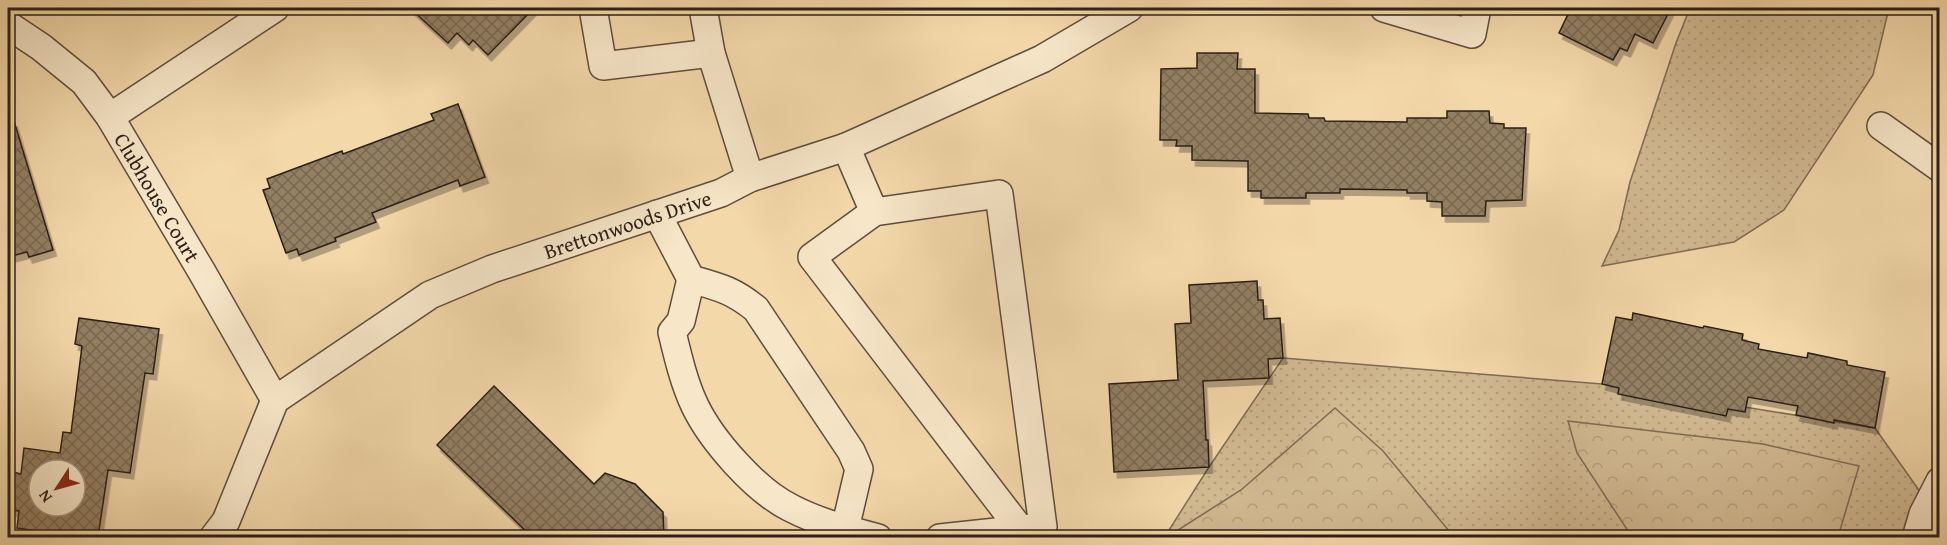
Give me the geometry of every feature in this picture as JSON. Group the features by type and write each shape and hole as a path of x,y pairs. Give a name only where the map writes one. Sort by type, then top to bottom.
{"street":[{"path":"110,117 275,8"},
{"path":"593,8 603,66 711,53"},
{"path":"703,8 711,53 750,178"},
{"name":"Brettonwoods Drive","path":"275,400 430,296 492,269 721,194 750,178 846,147 1042,58 1129,8"},
{"path":"1384,8 1472,34 1477,8"},
{"name":"Clubhouse Court","path":"8,25 41,47 84,82 110,117 275,400"},
{"path":"1881,126 1940,168"},
{"path":"846,147 874,212"},
{"path":"940,537 1043,527 999,194 874,212 812,257 1020,529"},
{"path":"657,214 691,279 681,321 672,332 680,364 696,407 722,448 752,481 790,508 845,529 878,537"},
{"path":"691,279 726,288 756,309 851,451 859,469 845,529"},
{"path":"213,537 226,520 275,400"},
{"path":"1916,537 1923,514 1940,481"}],"green space":[{"path":"1690,8 1889,8 1873,75 1784,210 1734,242 1602,266 1619,230 1630,182 1676,43"},
{"path":"1283,358 1602,384 1875,428 1928,503 1917,538 1164,538"},
{"path":"1335,408 1383,451 1454,537 1167,537 1241,490"},
{"path":"1568,421 1763,444 1859,466 1838,537 1632,537 1577,453"}],"building":[{"path":"410,8 534,8 488,55 473,40 469,45 457,33 448,43"},
{"path":"1571,8 1671,8 1653,43 1635,34 1627,51 1620,48 1613,60 1559,33"},
{"path":"1197,53 1238,53 1237,69 1255,69 1255,113 1308,114 1309,118 1324,118 1325,121 1407,122 1407,118 1447,118 1447,111 1489,111 1490,123 1504,124 1504,128 1526,128 1522,200 1486,201 1485,216 1442,216 1442,202 1427,201 1427,193 1407,193 1407,190 1340,189 1340,193 1306,193 1306,198 1261,198 1261,191 1248,191 1248,161 1192,160 1192,146 1176,146 1177,140 1160,140 1161,69 1197,68"},
{"path":"458,104 485,177 460,186 458,180 372,213 376,222 335,238 336,241 299,255 297,249 286,253 263,190 270,188 267,179 434,120 431,114"},
{"path":"14,121 53,250 29,257 27,252 8,257 8,122"},
{"path":"1257,281 1258,300 1263,300 1264,319 1280,318 1283,358 1268,359 1269,378 1203,381 1209,467 1114,472 1109,384 1178,380 1175,324 1191,323 1189,285"},
{"path":"1633,313 1743,334 1742,340 1759,344 1758,349 1807,358 1808,353 1847,361 1847,365 1885,372 1875,428 1796,415 1798,406 1748,397 1745,412 1728,409 1726,416 1618,394 1619,388 1602,384 1616,317 1632,320"},
{"path":"79,318 159,329 153,374 145,373 130,473 108,470 98,537 78,537 17,528 19,511 10,510 13,472 21,474 24,448 60,453 63,432 71,433 82,346 75,344"},
{"path":"494,386 594,484 605,473 635,484 663,512 664,537 532,537 437,445"}]}
